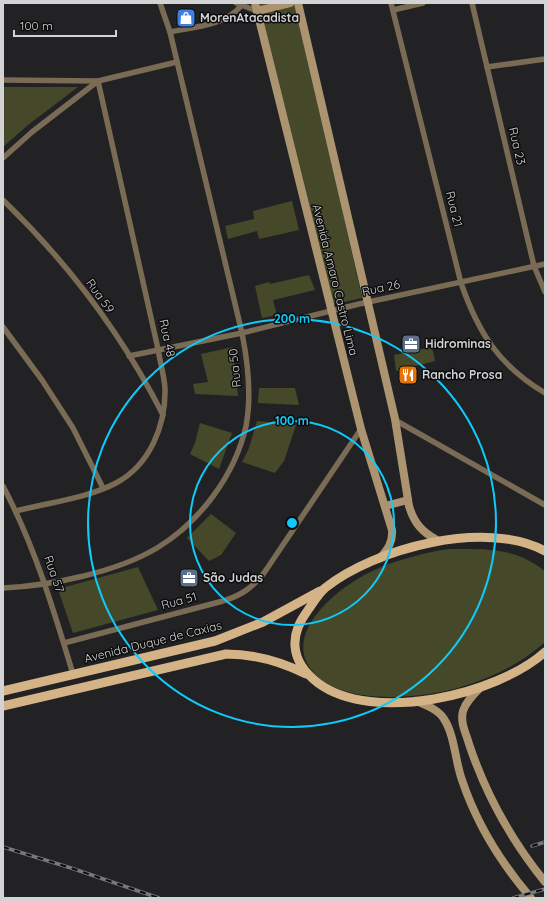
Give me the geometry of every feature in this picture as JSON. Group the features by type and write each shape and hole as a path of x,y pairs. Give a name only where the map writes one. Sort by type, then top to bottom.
{"main road":[{"name":"Avenida Duque de Caxias","path":"3,691 214,641 263,622 324,589 351,572 380,558 419,544 437,540 484,538 507,539 533,544"},
{"path":"533,544 545,547"},
{"path":"533,544 545,551"},
{"path":"306,674 296,653 296,632 302,619 324,589"},
{"path":"3,706 226,654 242,654 268,658 306,674 324,687 352,698 399,702 416,701 439,698 481,687 526,666 545,652"}],"street":[{"name":"Rua 50","path":"3,588 46,583 103,570 157,548 194,517 211,498 239,451 246,425 249,401 249,377 242,333 170,32 160,3"},
{"path":"170,32 225,20 235,13 239,4 256,7 290,3"},
{"name":"Avenida Amaro Castro Lima","path":"298,3 395,420 412,517 416,524 427,535 437,540"},
{"name":"Rua 21","path":"391,3 462,283 477,322 497,355 530,384 545,393"},
{"path":"393,10 423,3"},
{"name":"Rua 23","path":"472,3 534,266 545,292"},
{"name":"Avenida Amaro Castro Lima","path":"256,7 330,311 361,429 392,530 390,547 380,558"},
{"path":"487,67 545,59"},
{"path":"3,80 98,81 177,62"},
{"path":"3,158 32,132 98,81"},
{"name":"Rua 48","path":"16,511 103,488 116,483 138,467 153,445 163,416 165,387 158,349 98,81"},
{"name":"Rua 59","path":"3,200 64,266 129,356 163,416"},
{"name":"Rua 26","path":"129,356 242,333 368,302 545,264"},
{"path":"3,327 42,380 73,428 103,488"},
{"path":"395,420 545,505"},
{"name":"Rua 51","path":"64,643 234,597 253,587 361,429"},
{"name":"Rua 57","path":"3,486 16,511 46,583 73,674"},
{"path":"385,506 408,500"},
{"path":"481,687 468,701 463,712 463,725 480,776 501,819 529,862 545,882"},
{"path":"416,701 428,706 444,718 449,729 460,774 476,818 505,865 532,898"}],"green space":[{"path":"257,3 296,3 362,298 331,305"},
{"path":"3,87 78,87 28,125 3,147"},
{"path":"292,201 299,230 259,239 257,231 228,239 225,226 254,219 253,211"},
{"path":"309,275 315,290 273,300 277,315 262,318 255,286"},
{"path":"233,347 238,396 195,394 193,384 208,382 201,354"},
{"path":"432,347 435,361 396,371 394,355"},
{"path":"259,388 295,388 299,405 258,403"},
{"path":"257,421 296,425 284,461 275,473 242,462 249,448"},
{"path":"200,423 232,433 219,469 190,454 195,443"},
{"path":"211,514 236,533 221,555 209,561 187,538"},
{"path":"449,549 476,549 511,553 522,557 545,571 544,643 535,651 495,675 461,687 424,695 379,697 357,694 337,688 320,679 308,665 305,659 303,647 305,635 310,624 326,604 340,591 374,570 410,557"},
{"path":"138,567 158,610 73,633 58,589"}],"railway":[{"path":"532,846 545,842"},
{"path":"3,847 159,898"},
{"path":"513,898 545,889"}],"place":[{"name":"MorenAtacadista","path":"186,18"},
{"name":"Hidrominas","path":"411,344"},
{"name":"Rancho Prosa","path":"408,375"},
{"name":"São Judas","path":"189,578"}]}
